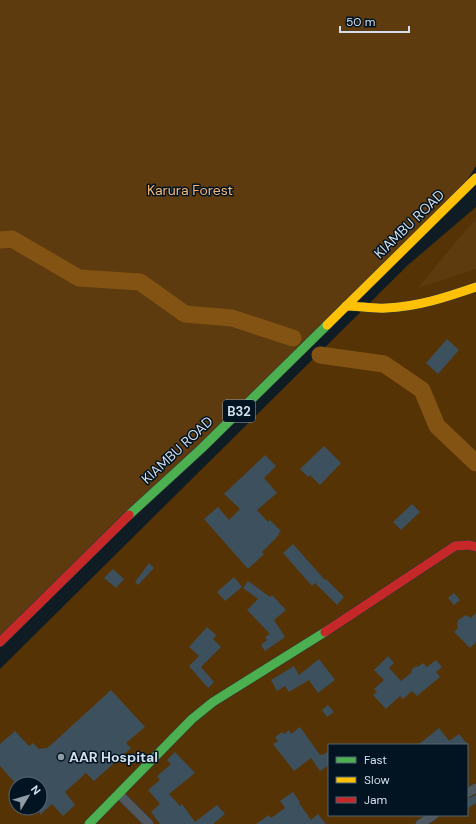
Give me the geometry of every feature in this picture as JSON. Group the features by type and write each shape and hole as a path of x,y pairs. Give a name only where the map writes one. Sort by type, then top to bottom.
{"main road":[{"name":"KIAMBU ROAD","path":"0,642 165,481 202,448 476,178"},
{"path":"346,306 385,308 409,306 476,287"},
{"path":"89,824 192,719 213,702 316,638 454,546 469,545 476,548"}],"street":[{"path":"119,794 149,824"},
{"path":"420,824 432,816"}],"shaded area":[{"path":"476,207 476,824 0,824 0,669 408,265"}],"green space":[{"name":"Karura Forest","path":"0,0 476,0 476,166 457,196 0,638"},
{"path":"476,220 476,269 418,288 469,226"}],"building":[{"path":"447,339 459,350 438,374 426,363"},
{"path":"324,446 341,463 320,485 310,475 308,477 300,469"},
{"path":"265,455 276,466 264,478 277,493 257,510 268,522 270,520 281,531 278,534 279,535 262,552 264,554 248,569 204,519 218,507 229,520 240,509 224,494"},
{"path":"412,504 420,512 401,530 393,522"},
{"path":"293,544 325,580 326,579 344,597 337,605 315,583 312,586 283,553"},
{"path":"149,563 154,568 138,585 135,582"},
{"path":"113,569 124,579 116,588 104,578"},
{"path":"234,577 242,587 225,601 217,592"},
{"path":"248,581 270,597 272,595 286,610 274,620 285,637 265,651 261,645 267,640 265,637 270,634 247,610 258,599 243,588"},
{"path":"454,593 460,600 454,605 448,598"},
{"path":"476,613 476,642 470,648 454,632 458,628 458,620 466,615 471,618"},
{"path":"207,627 216,635 213,639 221,647 201,667 214,682 208,688 189,666 199,656 189,647"},
{"path":"388,656 394,663 389,668 401,681 412,672 411,670 416,666 418,667 423,663 427,667 436,660 442,667 436,672 440,677 417,696 412,691 403,699 400,696 386,709 373,695 377,692 374,689 384,680 374,670"},
{"path":"319,659 335,680 318,693 309,680 289,692 285,686 277,691 271,680 294,666 299,675"},
{"name":"AAR Hospital","path":"111,690 145,727 126,743 131,748 94,781 86,773 65,792 75,805 63,816 52,804 48,808 48,776 9,776 0,766 0,744 15,731 29,746 33,743 39,749 47,748"},
{"path":"328,705 334,712 327,717 322,710"},
{"path":"300,727 320,755 328,752 328,766 320,771 311,758 294,771 273,744 278,741 275,737 282,732 284,734 289,730 291,734"},
{"path":"439,728 449,741 459,734 467,744 419,744"},
{"path":"175,752 195,773 169,794 180,806 182,804 195,822 217,805 225,814 213,824 160,824 151,812 160,804 148,790 160,780 157,776 171,764 167,760"},
{"path":"293,792 311,820 318,814 326,824 256,824 269,815 271,818 285,808 280,801"},
{"path":"476,795 476,803 468,808 468,799"}],"waterway":[{"path":"0,240 12,239 79,278 140,282 185,314 232,318 293,338"},
{"path":"320,355 384,364 422,390 437,426 476,463"}],"traffic: fast":[{"path":"129,515 202,448 327,325"},
{"path":"89,824 192,719 213,702 325,632"}],"traffic: slow":[{"path":"327,325 476,178"},
{"path":"346,306 381,308 409,306 443,298 476,287"}],"traffic: jam":[{"path":"0,642 129,515"},
{"path":"325,632 455,546 469,545 476,547"}],"place":[{"name":"AAR Hospital","path":"61,757"}]}
